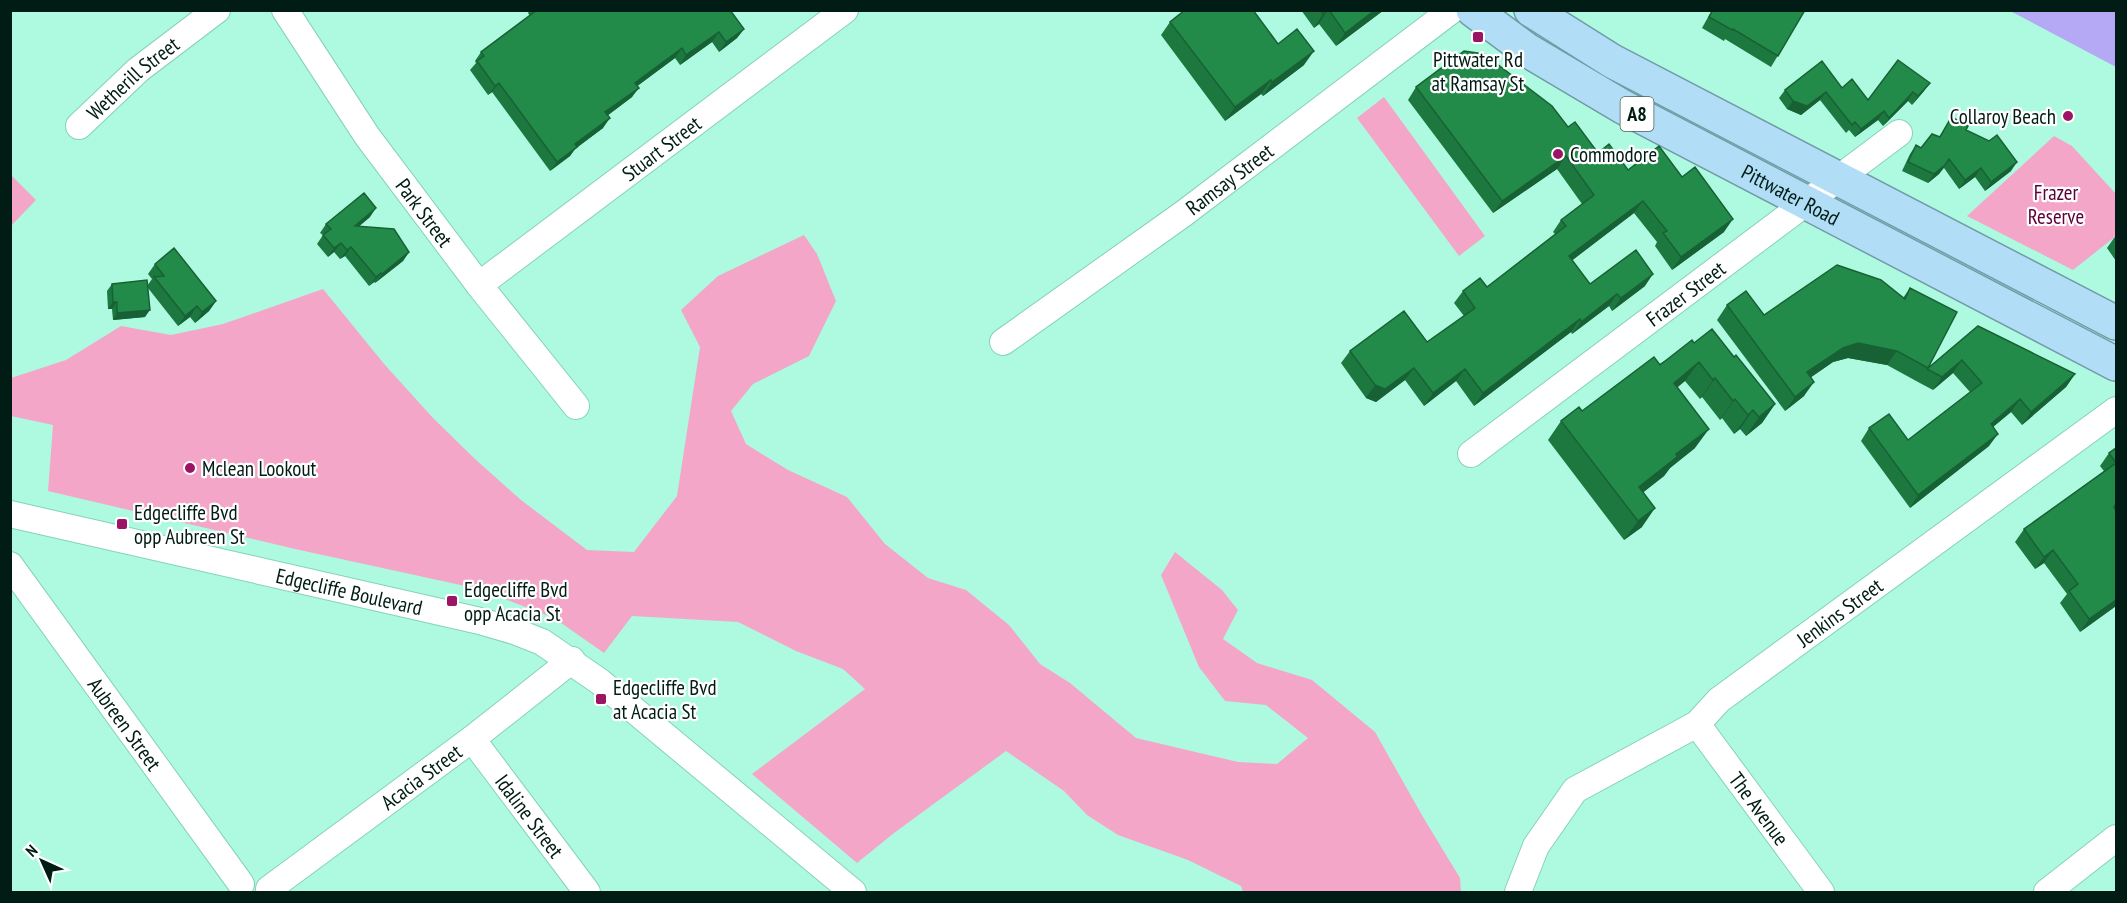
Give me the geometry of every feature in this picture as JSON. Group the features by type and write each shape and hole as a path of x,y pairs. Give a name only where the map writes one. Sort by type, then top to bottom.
{"highway":[{"name":"Pittwater Road","path":"1473,10 1527,50 1623,107 2116,364"},
{"name":"Pittwater Road","path":"1532,10 1612,61 2116,322"}],"street":[{"name":"Wetherill Street","path":"79,126 138,70 217,10"},
{"name":"Park Street","path":"285,10 367,136 479,285 576,406"},
{"name":"Stuart Street","path":"479,285 845,10"},
{"name":"Ramsay Street","path":"1003,342 1183,214 1452,10"},
{"name":"Frazer Street","path":"1471,454 1899,133"},
{"name":"Jenkins Street","path":"1518,892 1536,846 1575,790 1697,724 1719,700 2116,410"},
{"name":"Edgecliffe Boulevard","path":"12,521 480,621 514,630 542,642 572,660 608,688 853,892"},
{"name":"Aubreen Street","path":"10,565 238,888"},
{"name":"Acacia Street","path":"269,891 472,739 572,660"},
{"name":"The Avenue","path":"1697,724 1821,892"},
{"name":"Idaline Street","path":"472,739 587,892"},
{"path":"2047,892 2116,838"},
{"path":"238,888 248,881 256,881 269,891"}],"green space":[{"path":"1384,97 1485,236 1459,256 1357,118"},
{"name":"Frazer Reserve","path":"2054,136 2072,146 2116,194 2116,236 2073,270 1967,216"},
{"path":"11,175 36,200 10,226"},
{"path":"804,235 817,254 836,301 809,356 753,384 731,411 746,444 788,470 847,497 885,544 928,578 966,590 1009,625 1040,664 1070,683 1136,738 1238,762 1277,764 1308,738 1266,705 1225,701 1199,667 1161,575 1175,552 1222,590 1238,610 1223,639 1257,663 1312,680 1375,732 1460,878 1461,892 1243,892 1241,886 1188,860 1118,835 1087,815 1064,791 1006,751 857,863 752,774 865,689 843,669 796,651 738,622 632,616 604,653 554,618 479,589 48,491 53,425 11,416 11,378 66,360 121,326 171,335 223,324 323,289 385,365 433,418 521,500 587,550 634,552 677,496 700,347 681,310 718,276"}],"shaded area":[{"path":"2010,11 2116,11 2116,67 2018,15"}],"building":[{"path":"537,10 730,10 744,29 726,42 719,32 686,55 682,48 635,83 639,88 605,112 610,118 575,144 577,147 557,162 499,83 495,86 477,61 484,56 481,52"},
{"path":"1185,10 1253,10 1278,44 1297,29 1314,51 1235,107 1170,22"},
{"path":"1329,10 1375,10 1345,33"},
{"path":"1713,10 1805,10 1778,56 1709,17"},
{"path":"1464,51 1484,54 1552,106 1568,127 1575,122 1598,153 1609,144 1628,170 1659,146 1682,177 1695,167 1733,219 1681,257 1663,233 1667,231 1643,201 1569,256 1590,284 1636,250 1653,274 1621,298 1617,294 1581,322 1580,319 1483,393 1465,369 1433,393 1414,368 1385,389 1375,385 1350,351 1404,311 1427,342 1475,308 1463,291 1480,278 1487,287 1566,226 1561,220 1594,195 1566,156 1502,201 1416,87"},
{"path":"1898,60 1930,83 1918,96 1913,92 1889,118 1884,111 1861,129 1855,122 1852,125 1826,92 1807,106 1793,101 1785,90 1822,61 1842,88 1852,79 1868,100"},
{"path":"1955,119 1968,126 1966,130 1989,141 1997,135 2017,162 1991,182 1981,168 1965,180 1949,159 1934,174 1908,162 1916,145 1921,148 1932,134 1940,137 1949,121 1952,123"},
{"path":"364,193 376,208 355,226 394,229 409,252 376,277 351,247 347,250 341,243 334,248 323,235 331,229 326,224"},
{"path":"174,248 216,301 202,312 197,306 185,316 154,277 164,276 155,264"},
{"path":"1837,265 1881,280 1905,299 1910,288 1957,312 1928,368 1897,351 1858,343 1843,348 1807,372 1814,382 1795,397 1727,305 1746,291 1764,315"},
{"path":"147,280 150,310 117,313 117,302 113,302 112,284"},
{"path":"1978,326 2075,374 2031,412 2020,399 1991,424 1998,434 1918,495 1869,428 1889,414 1908,440 1982,383 1962,360 1942,377 1927,369"},
{"path":"1712,329 1775,404 1759,417 1753,410 1748,415 1735,399 1733,401 1715,378 1713,380 1699,362 1674,383 1709,429 1676,454 1677,457 1639,487 1655,508 1638,521 1561,421 1579,407 1582,411 1654,357 1660,365 1692,340 1694,343"},
{"path":"2116,448 2116,463 2109,453"},
{"path":"2116,463 2116,504 2114,507 2116,511 2116,600 2089,619 2069,591 2078,584 2053,550 2044,557 2024,529"}],"place":[{"name":"Pittwater Rd at Ramsay St","path":"1478,37"},
{"name":"Collaroy Beach","path":"2068,116"},
{"name":"Commodore","path":"1558,154"},
{"name":"Mclean Lookout","path":"190,468"},
{"name":"Edgecliffe Bvd opp Aubreen St","path":"122,524"},
{"name":"Edgecliffe Bvd opp Acacia St","path":"452,601"},
{"name":"Edgecliffe Bvd at Acacia St","path":"601,699"}]}
